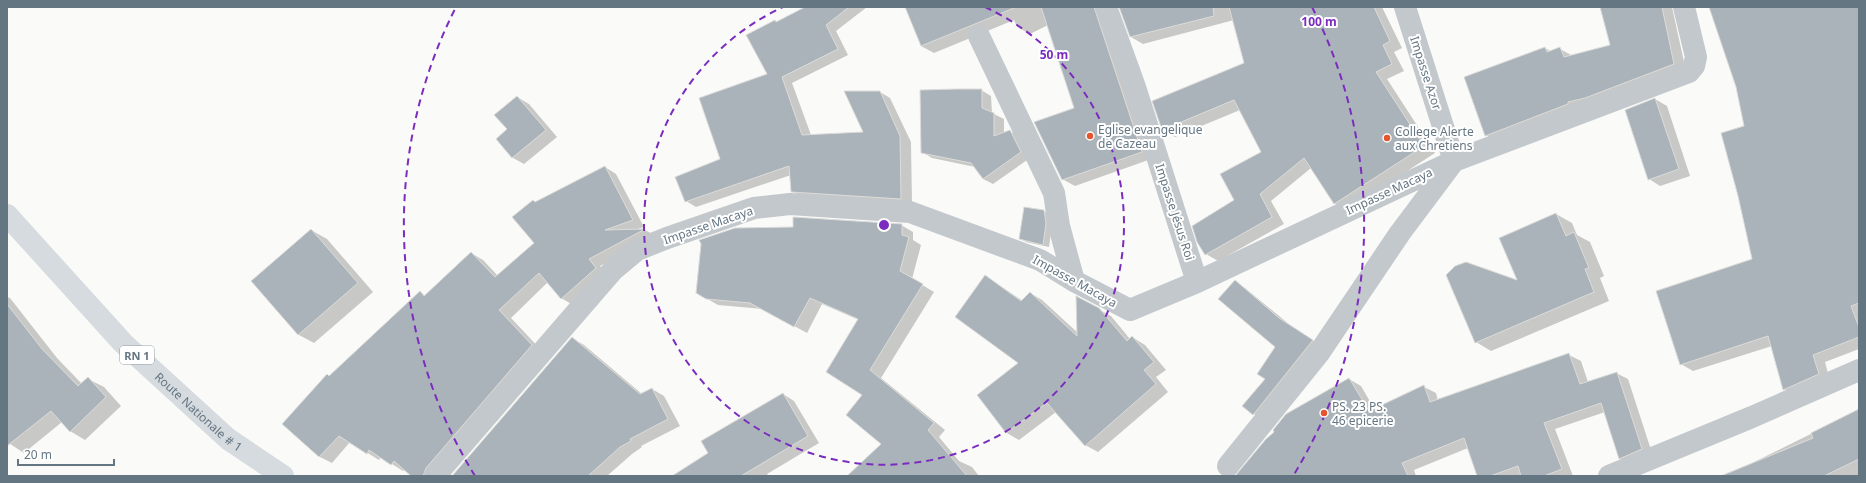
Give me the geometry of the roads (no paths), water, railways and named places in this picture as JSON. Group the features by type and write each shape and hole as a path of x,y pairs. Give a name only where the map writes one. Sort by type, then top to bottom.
{"main road":[{"name":"Route Nationale # 1","path":"7,215 123,343 228,439 283,476"}],"street":[{"name":"Impasse Jésus Roi","path":"1106,7 1135,87 1197,282"},
{"name":"Impasse Azor","path":"1405,7 1454,161"},
{"name":"Impasse Macaya","path":"435,476 613,270 637,250 667,238 754,208 790,204 910,212 1040,260 1074,281 1130,310 1197,282 1454,161 1689,72 1694,66 1696,57 1684,7"},
{"path":"979,36 1054,193 1059,226 1074,281"},
{"path":"1228,466 1320,353 1400,233 1454,161"},
{"path":"1608,476 1752,417 1859,370"}],"place":[{"name":"Eglise evangelique de Cazeau","path":"1090,136"},
{"name":"College Alerte aux Chretiens","path":"1387,138"},
{"name":"PS. 23 PS. 46 epicerie","path":"1324,413"}]}
